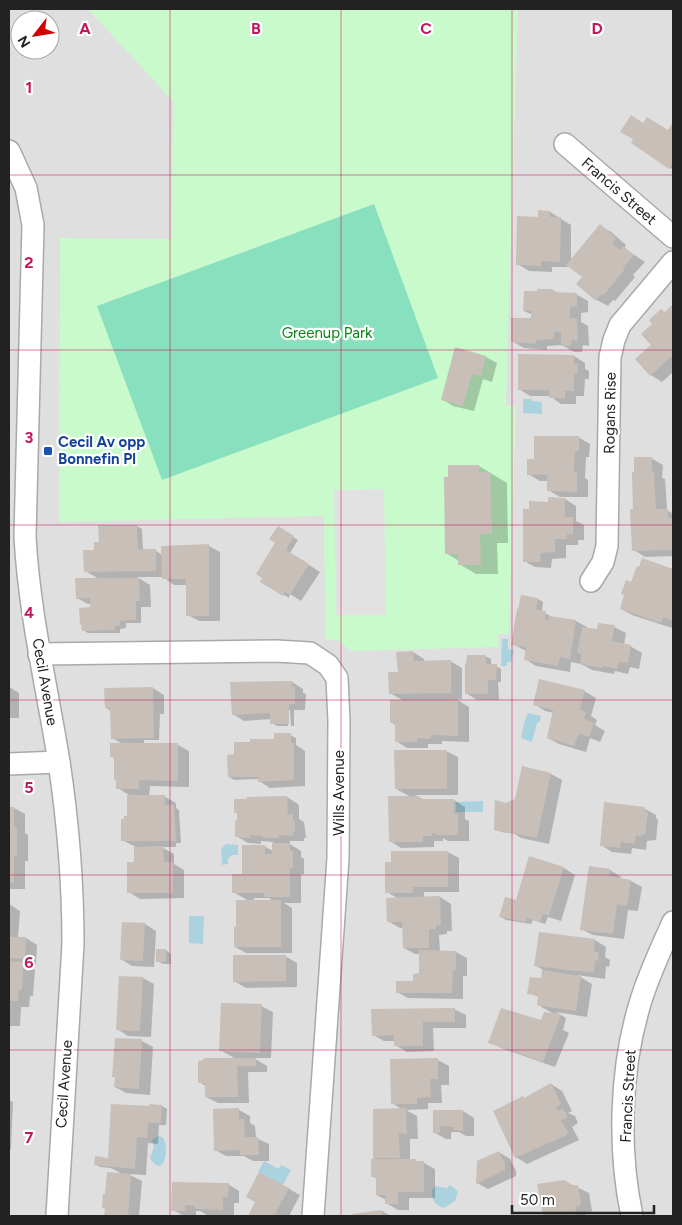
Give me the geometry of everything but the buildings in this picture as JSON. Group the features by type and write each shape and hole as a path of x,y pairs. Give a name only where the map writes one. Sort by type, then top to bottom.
{"street":[{"name":"Francis Street","path":"565,144 673,237"},
{"name":"Cecil Avenue","path":"9,151 26,188 33,225 17,537 27,568 39,654 59,762 71,863 73,944 57,1216"},
{"name":"Rogans Rise","path":"591,581 603,562 607,546 610,357 614,340 620,325 673,262"},
{"name":"Wills Avenue","path":"39,654 276,651 310,653 328,665 337,678 339,721 338,858 314,1216"},
{"path":"9,764 59,762"},
{"name":"Francis Street","path":"632,1216 625,1166 624,1115 627,1059 639,1006 673,922"}],"shaded area":[{"path":"9,9 673,9 673,1216 9,1216"},
{"path":"384,489 386,615 336,615 334,490"}],"green space":[{"name":"Greenup Park","path":"88,9 518,9 506,405 516,406 509,634 498,634 499,647 352,651 336,640 325,639 324,516 59,522 60,238 171,239 173,101"},
{"path":"374,204 438,378 162,480 97,306"}],"water":[{"path":"523,399 542,402 542,414 523,413"},
{"path":"502,639 508,639 508,649 514,650 511,662 507,662 507,666 501,666"},
{"path":"528,713 541,716 532,742 521,738"},
{"path":"483,801 483,812 456,812 456,802"},
{"path":"226,844 238,845 238,855 232,855 228,859 228,864 222,865 221,849"},
{"path":"189,916 204,916 203,944 189,943"},
{"path":"158,1136 162,1137 165,1141 166,1147 165,1160 159,1166 150,1158 154,1147 152,1140"},
{"path":"264,1161 279,1169 281,1165 291,1170 283,1185 258,1172"},
{"path":"450,1185 458,1191 455,1201 444,1208 434,1202 432,1190 435,1186 447,1188"}],"place":[{"name":"Cecil Av opp Bonnefin Pl","path":"48,451"}]}
